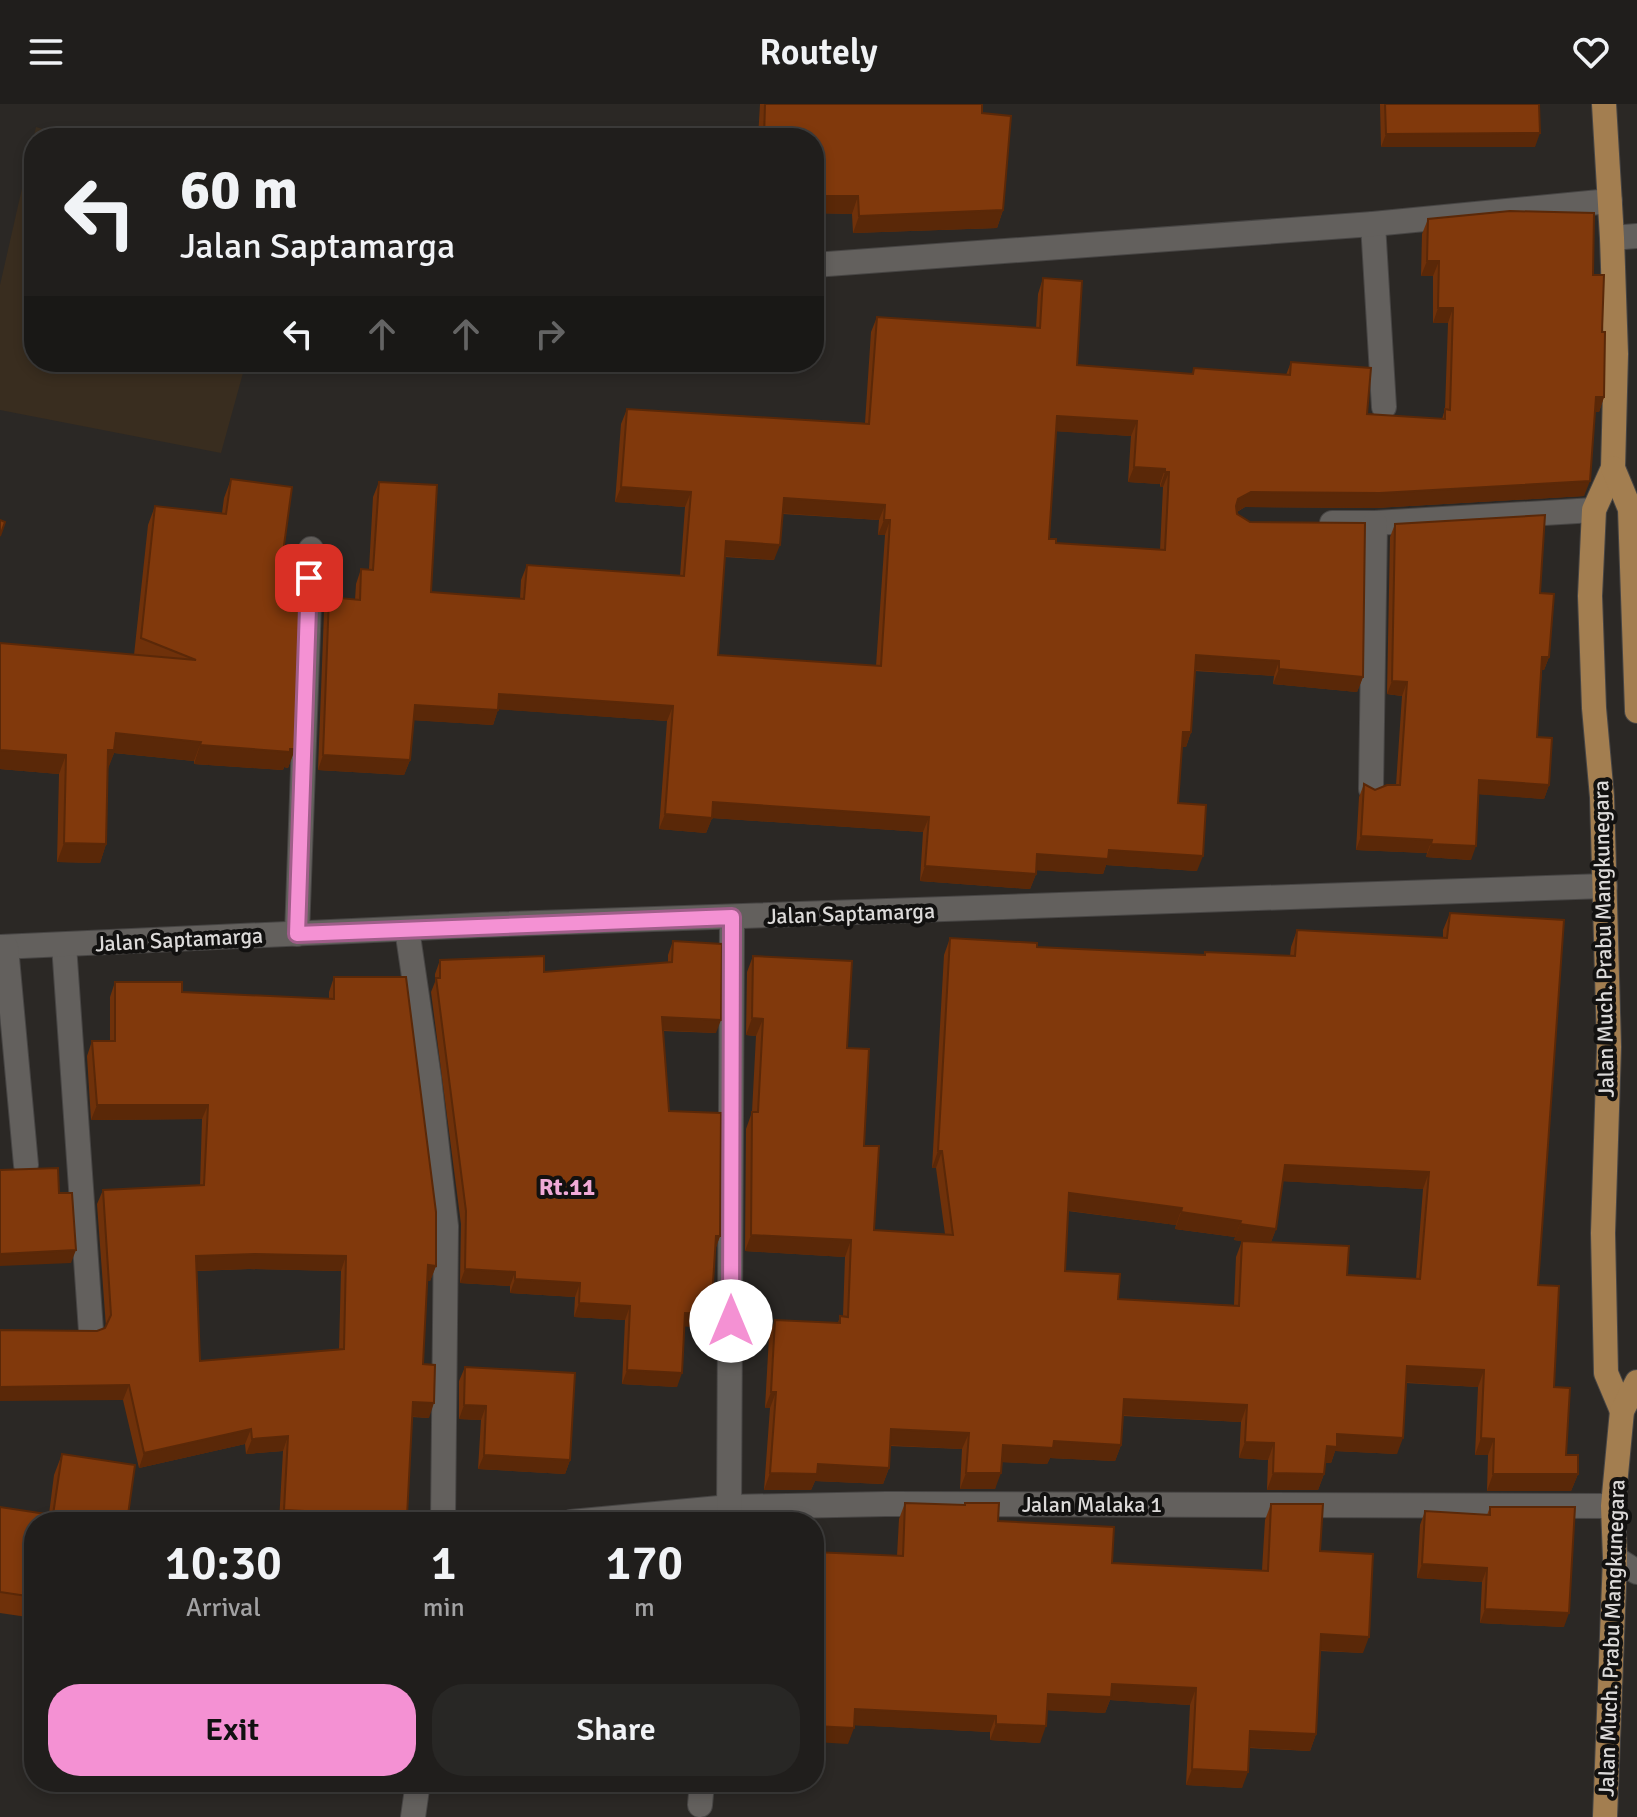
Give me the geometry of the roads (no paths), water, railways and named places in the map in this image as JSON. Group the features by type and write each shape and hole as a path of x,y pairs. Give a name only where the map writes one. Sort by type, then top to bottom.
{"main road":[{"name":"Jalan Much. Prabu Mangkunegara","path":"1604,104 1616,354 1613,468 1594,510 1590,596 1605,886 1609,1047 1603,1233 1606,1373 1622,1411"},
{"name":"Jalan Much. Prabu Mangkunegara","path":"1613,468 1630,509 1635,560 1637,711"},
{"name":"Jalan Much. Prabu Mangkunegara","path":"1605,1817 1615,1558 1613,1506 1622,1411 1637,1382"}],"street":[{"path":"824,264 1373,224 1610,201"},
{"path":"1373,224 1384,407"},
{"path":"1612,238 1637,236"},
{"path":"1303,523 1375,523 1594,510"},
{"path":"1371,789 1375,523"},
{"path":"297,934 311,549"},
{"name":"Jalan Saptamarga","path":"3,947 407,929 1605,886"},
{"path":"730,1512 732,917"},
{"path":"407,929 429,1078 446,1226 443,1512"},
{"path":"64,945 91,1331"},
{"path":"3,947 26,1165"},
{"name":"Jalan Malaka 1","path":"761,1512 886,1504 1613,1506"},
{"path":"1615,1558 1637,1572"},
{"path":"413,1817 417,1792"}],"district":[{"name":"Rt.11","path":"567,1187"}]}
